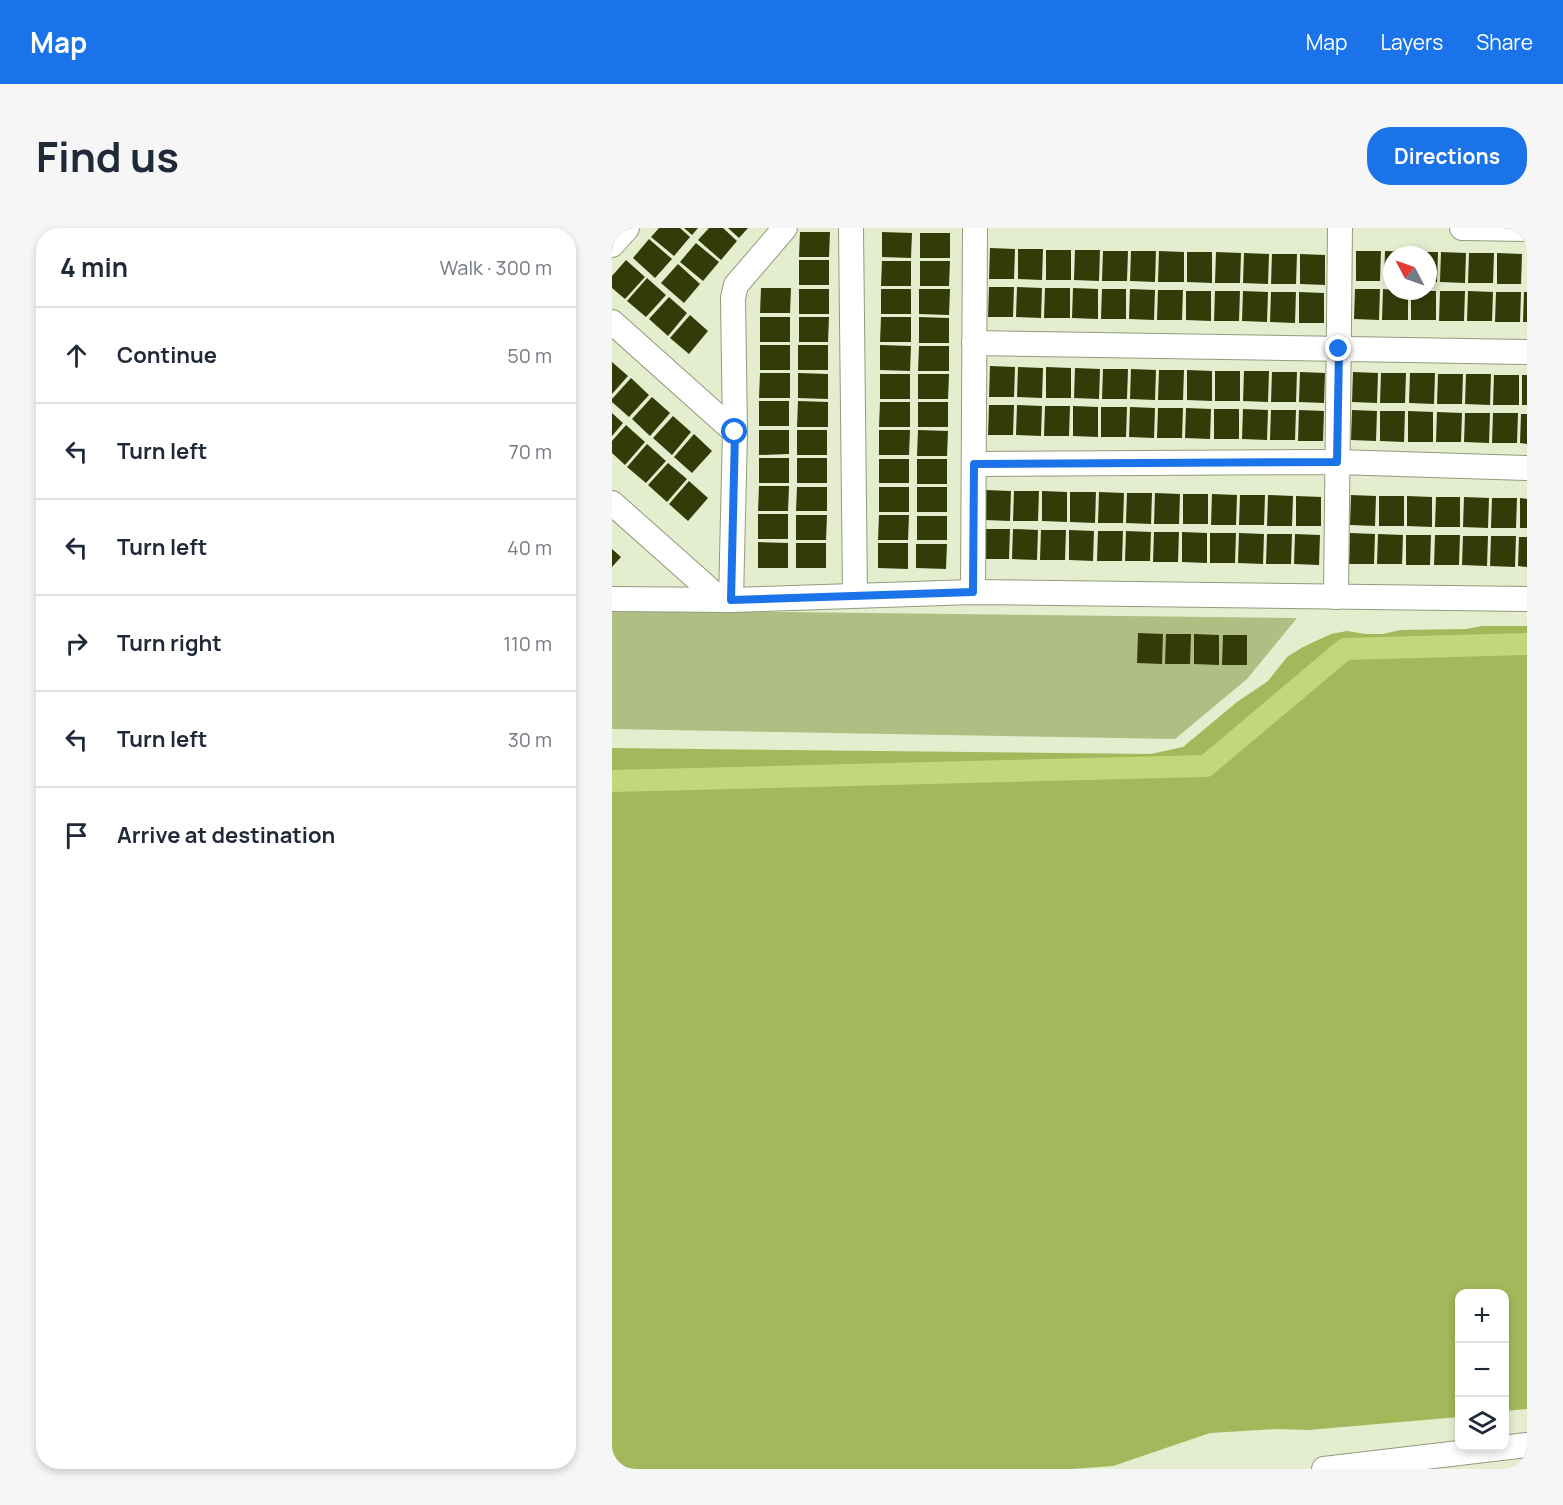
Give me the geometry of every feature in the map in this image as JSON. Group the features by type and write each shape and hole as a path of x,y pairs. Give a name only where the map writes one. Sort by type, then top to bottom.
{"street":[{"path":"612,245 627,228"},
{"path":"725,600 735,432 733,298 736,285 785,228"},
{"path":"851,228 855,595"},
{"path":"973,592 975,228"},
{"path":"1336,597 1340,228"},
{"path":"1462,228 1527,230"},
{"path":"612,322 735,432"},
{"path":"974,344 1527,352"},
{"path":"974,464 1337,462 1527,468"},
{"path":"612,503 725,600"},
{"path":"612,599 725,600 973,592 1527,599"},
{"path":"1324,1469 1527,1445"}],"green space":[{"path":"612,610 1297,618 1247,679 1175,739 612,729"},
{"path":"1482,626 1527,626 1527,1409 1509,1411 1509,1289 1455,1289 1455,1417 1308,1430 1277,1429 1210,1433 1113,1466 1072,1469 612,1469 612,748 1151,754 1183,747 1237,702 1268,681 1287,657 1331,634 1347,631 1383,634 1400,630 1466,629"}],"building":[{"path":"659,228 680,228 690,237 674,256 651,237"},
{"path":"684,228 698,228 692,235"},
{"path":"709,228 723,228 737,241 721,260 698,240"},
{"path":"728,228 748,228 739,238"},
{"path":"800,232 830,232 829,257 799,257"},
{"path":"882,232 912,233 911,258 882,257"},
{"path":"920,233 950,233 950,258 920,258"},
{"path":"649,239 672,259 655,278 633,258"},
{"path":"696,243 719,262 703,281 680,262"},
{"path":"990,248 1015,249 1014,279 989,279"},
{"path":"1018,249 1043,249 1042,280 1018,279"},
{"path":"1046,250 1071,250 1071,280 1046,280"},
{"path":"1075,250 1100,250 1099,281 1074,280"},
{"path":"1103,251 1128,251 1127,281 1102,281"},
{"path":"1131,251 1156,251 1155,282 1130,281"},
{"path":"1159,251 1184,252 1184,282 1158,282"},
{"path":"1356,251 1381,251 1380,281 1356,281"},
{"path":"1187,252 1212,252 1212,283 1187,282"},
{"path":"1216,252 1241,253 1240,283 1215,283"},
{"path":"1441,252 1466,253 1465,283 1440,282"},
{"path":"1244,253 1269,254 1268,284 1243,283"},
{"path":"1469,253 1494,253 1493,283 1468,283"},
{"path":"1497,253 1522,254 1521,284 1497,284"},
{"path":"1272,254 1297,254 1296,284 1271,284"},
{"path":"1300,254 1325,255 1325,285 1300,284"},
{"path":"626,260 645,277 625,299 612,288 612,276"},
{"path":"799,260 829,260 829,285 799,285"},
{"path":"882,261 911,261 911,286 881,286"},
{"path":"920,261 950,261 949,286 920,286"},
{"path":"678,264 700,284 684,303 661,283"},
{"path":"647,278 666,295 646,317 627,301"},
{"path":"989,287 1014,287 1013,317 988,317"},
{"path":"1017,287 1042,288 1041,318 1016,317"},
{"path":"761,288 791,288 790,313 760,313"},
{"path":"1045,288 1070,288 1070,318 1044,318"},
{"path":"1073,288 1098,289 1098,319 1072,318"},
{"path":"799,289 829,289 829,314 799,314"},
{"path":"881,289 911,289 911,314 881,314"},
{"path":"919,289 950,289 949,315 919,314"},
{"path":"1102,289 1126,289 1126,319 1101,319"},
{"path":"1130,289 1155,290 1154,320 1129,319"},
{"path":"1355,289 1380,289 1379,320 1354,319"},
{"path":"1383,289 1383,300 1408,300 1408,320 1382,320"},
{"path":"1158,290 1183,290 1182,320 1157,320"},
{"path":"1186,291 1211,291 1211,321 1186,320"},
{"path":"1215,291 1240,291 1239,321 1214,321"},
{"path":"1243,291 1268,292 1267,322 1242,321"},
{"path":"1440,291 1465,291 1464,321 1439,321"},
{"path":"1468,291 1493,292 1492,321 1467,321"},
{"path":"1271,292 1296,292 1295,323 1270,322"},
{"path":"1299,292 1324,293 1324,323 1299,323"},
{"path":"1496,292 1521,292 1520,322 1495,322"},
{"path":"1524,292 1527,292 1527,322 1523,322"},
{"path":"669,297 687,313 668,336 649,319"},
{"path":"1411,300 1436,300 1436,320 1411,320"},
{"path":"690,315 708,331 689,354 670,338"},
{"path":"760,317 790,317 790,342 760,342"},
{"path":"799,317 829,317 828,342 799,342"},
{"path":"881,317 911,317 911,342 880,342"},
{"path":"919,317 949,318 949,343 919,343"},
{"path":"760,345 790,345 790,370 760,370"},
{"path":"798,345 828,345 828,370 798,370"},
{"path":"880,345 911,346 910,371 880,370"},
{"path":"919,346 949,346 949,371 918,371"},
{"path":"612,362 628,376 612,394"},
{"path":"990,366 1015,367 1014,397 989,397"},
{"path":"1018,367 1043,368 1042,398 1017,397"},
{"path":"1046,367 1071,368 1071,398 1046,398"},
{"path":"1075,368 1100,369 1099,399 1074,398"},
{"path":"1103,369 1128,369 1127,399 1102,399"},
{"path":"1131,369 1156,370 1155,400 1130,399"},
{"path":"1159,370 1184,370 1183,400 1158,400"},
{"path":"1187,370 1212,371 1212,401 1187,400"},
{"path":"1215,371 1240,371 1240,401 1215,401"},
{"path":"1244,371 1269,371 1268,402 1243,401"},
{"path":"1272,372 1297,372 1296,402 1271,402"},
{"path":"1300,372 1325,373 1324,403 1299,402"},
{"path":"1353,372 1378,373 1377,403 1352,402"},
{"path":"760,373 790,373 790,398 759,398"},
{"path":"798,373 828,374 828,399 798,398"},
{"path":"1381,373 1406,373 1405,403 1380,403"},
{"path":"1410,373 1435,373 1434,404 1409,403"},
{"path":"880,374 910,374 910,399 880,399"},
{"path":"918,374 949,374 948,399 918,399"},
{"path":"1438,374 1463,374 1462,404 1437,404"},
{"path":"1466,374 1491,374 1490,405 1465,404"},
{"path":"1494,375 1519,375 1519,405 1493,405"},
{"path":"1522,375 1527,375 1527,405 1522,405"},
{"path":"631,378 649,395 629,417 612,402 612,399"},
{"path":"652,397 670,413 650,436 632,419"},
{"path":"759,401 789,401 789,426 759,426"},
{"path":"798,401 828,402 828,427 797,427"},
{"path":"880,402 910,402 910,427 879,427"},
{"path":"918,402 948,402 948,427 918,427"},
{"path":"989,405 1014,405 1013,435 988,435"},
{"path":"1017,405 1042,406 1041,436 1016,435"},
{"path":"1045,406 1070,406 1069,436 1044,436"},
{"path":"1073,406 1098,407 1098,437 1073,436"},
{"path":"1101,407 1127,407 1126,437 1101,437"},
{"path":"1130,407 1155,408 1154,438 1129,437"},
{"path":"1158,408 1183,408 1182,438 1157,438"},
{"path":"1186,408 1211,409 1210,439 1185,438"},
{"path":"1214,409 1239,409 1239,439 1214,439"},
{"path":"1243,409 1268,410 1267,440 1242,439"},
{"path":"1271,410 1296,410 1295,440 1270,440"},
{"path":"1299,410 1324,411 1323,441 1298,441"},
{"path":"1352,410 1377,411 1376,441 1351,440"},
{"path":"1380,411 1405,411 1404,442 1380,441"},
{"path":"1408,411 1433,412 1433,442 1408,442"},
{"path":"1437,412 1462,413 1461,442 1436,442"},
{"path":"612,413 623,423 612,436"},
{"path":"1465,413 1490,413 1489,443 1464,442"},
{"path":"1493,413 1518,413 1517,443 1492,443"},
{"path":"1521,414 1527,414 1527,444 1520,443"},
{"path":"673,416 691,432 672,455 653,438"},
{"path":"626,425 645,442 625,465 612,453 612,441"},
{"path":"759,430 789,430 789,454 759,455"},
{"path":"797,430 827,430 827,455 797,455"},
{"path":"879,430 910,430 909,455 879,455"},
{"path":"918,430 948,431 947,456 917,456"},
{"path":"694,434 712,451 692,473 674,457"},
{"path":"647,444 666,461 646,483 627,467"},
{"path":"759,458 789,458 789,483 759,483"},
{"path":"797,458 827,458 827,483 797,483"},
{"path":"879,459 909,459 909,483 879,483"},
{"path":"917,459 947,459 947,484 917,484"},
{"path":"668,463 687,479 667,502 648,485"},
{"path":"689,481 708,498 688,521 669,504"},
{"path":"759,486 789,486 788,511 758,511"},
{"path":"797,487 827,487 827,511 796,511"},
{"path":"879,487 909,487 909,512 879,512"},
{"path":"917,487 947,487 947,512 917,512"},
{"path":"986,490 1011,491 1010,521 985,520"},
{"path":"1014,491 1039,491 1038,521 1013,521"},
{"path":"1042,491 1067,492 1067,522 1042,521"},
{"path":"1070,492 1096,492 1095,523 1070,522"},
{"path":"1099,492 1124,493 1123,523 1098,523"},
{"path":"1127,493 1152,493 1151,524 1126,523"},
{"path":"1155,493 1180,494 1179,524 1154,524"},
{"path":"1183,494 1208,494 1208,524 1183,524"},
{"path":"1212,494 1237,495 1236,525 1211,525"},
{"path":"1240,495 1265,495 1264,525 1239,525"},
{"path":"1268,495 1293,496 1292,526 1267,526"},
{"path":"1351,495 1376,496 1375,526 1350,525"},
{"path":"1296,496 1321,497 1321,526 1296,526"},
{"path":"1379,496 1404,496 1404,526 1379,526"},
{"path":"1407,496 1432,497 1432,527 1407,526"},
{"path":"1436,497 1460,497 1460,527 1435,527"},
{"path":"1464,497 1489,498 1488,528 1463,527"},
{"path":"1492,498 1517,498 1516,528 1491,528"},
{"path":"1520,498 1527,499 1527,528 1520,528"},
{"path":"758,514 788,514 788,539 758,539"},
{"path":"796,515 827,515 826,540 796,540"},
{"path":"879,515 909,515 908,540 878,540"},
{"path":"917,516 947,516 947,540 917,540"},
{"path":"985,529 1010,529 1009,559 984,559"},
{"path":"1013,529 1038,530 1037,560 1012,559"},
{"path":"1041,530 1066,530 1065,560 1040,560"},
{"path":"1069,530 1094,531 1093,561 1069,560"},
{"path":"1098,531 1123,531 1122,561 1097,561"},
{"path":"1126,531 1151,532 1150,561 1125,561"},
{"path":"1154,532 1179,532 1178,562 1153,562"},
{"path":"1182,532 1207,533 1207,563 1182,562"},
{"path":"1210,533 1236,533 1235,563 1210,563"},
{"path":"1239,533 1264,534 1263,564 1238,563"},
{"path":"1350,533 1375,534 1374,564 1349,564"},
{"path":"1267,534 1292,534 1291,564 1266,564"},
{"path":"1295,534 1320,535 1319,565 1294,564"},
{"path":"1378,534 1403,535 1402,564 1377,564"},
{"path":"1406,535 1431,535 1430,565 1406,565"},
{"path":"1435,535 1460,535 1459,565 1434,565"},
{"path":"1463,536 1488,536 1487,566 1462,565"},
{"path":"1491,536 1516,536 1515,567 1490,566"},
{"path":"1519,537 1527,537 1527,567 1518,566"},
{"path":"758,542 788,543 788,568 758,568"},
{"path":"796,543 826,543 826,568 796,568"},
{"path":"878,543 908,543 908,569 878,568"},
{"path":"916,544 947,544 946,569 916,568"},
{"path":"612,549 621,557 612,567"},
{"path":"1138,633 1163,634 1162,664 1137,663"},
{"path":"1166,634 1191,634 1190,664 1165,664"},
{"path":"1194,634 1219,635 1219,665 1194,664"},
{"path":"1223,635 1247,635 1247,665 1222,665"}],"waterway":[{"path":"612,781 1206,766 1345,649 1527,644"}],"route":[{"path":"735,432 731,600 973,592 974,464 1337,462 1339,349"}]}
